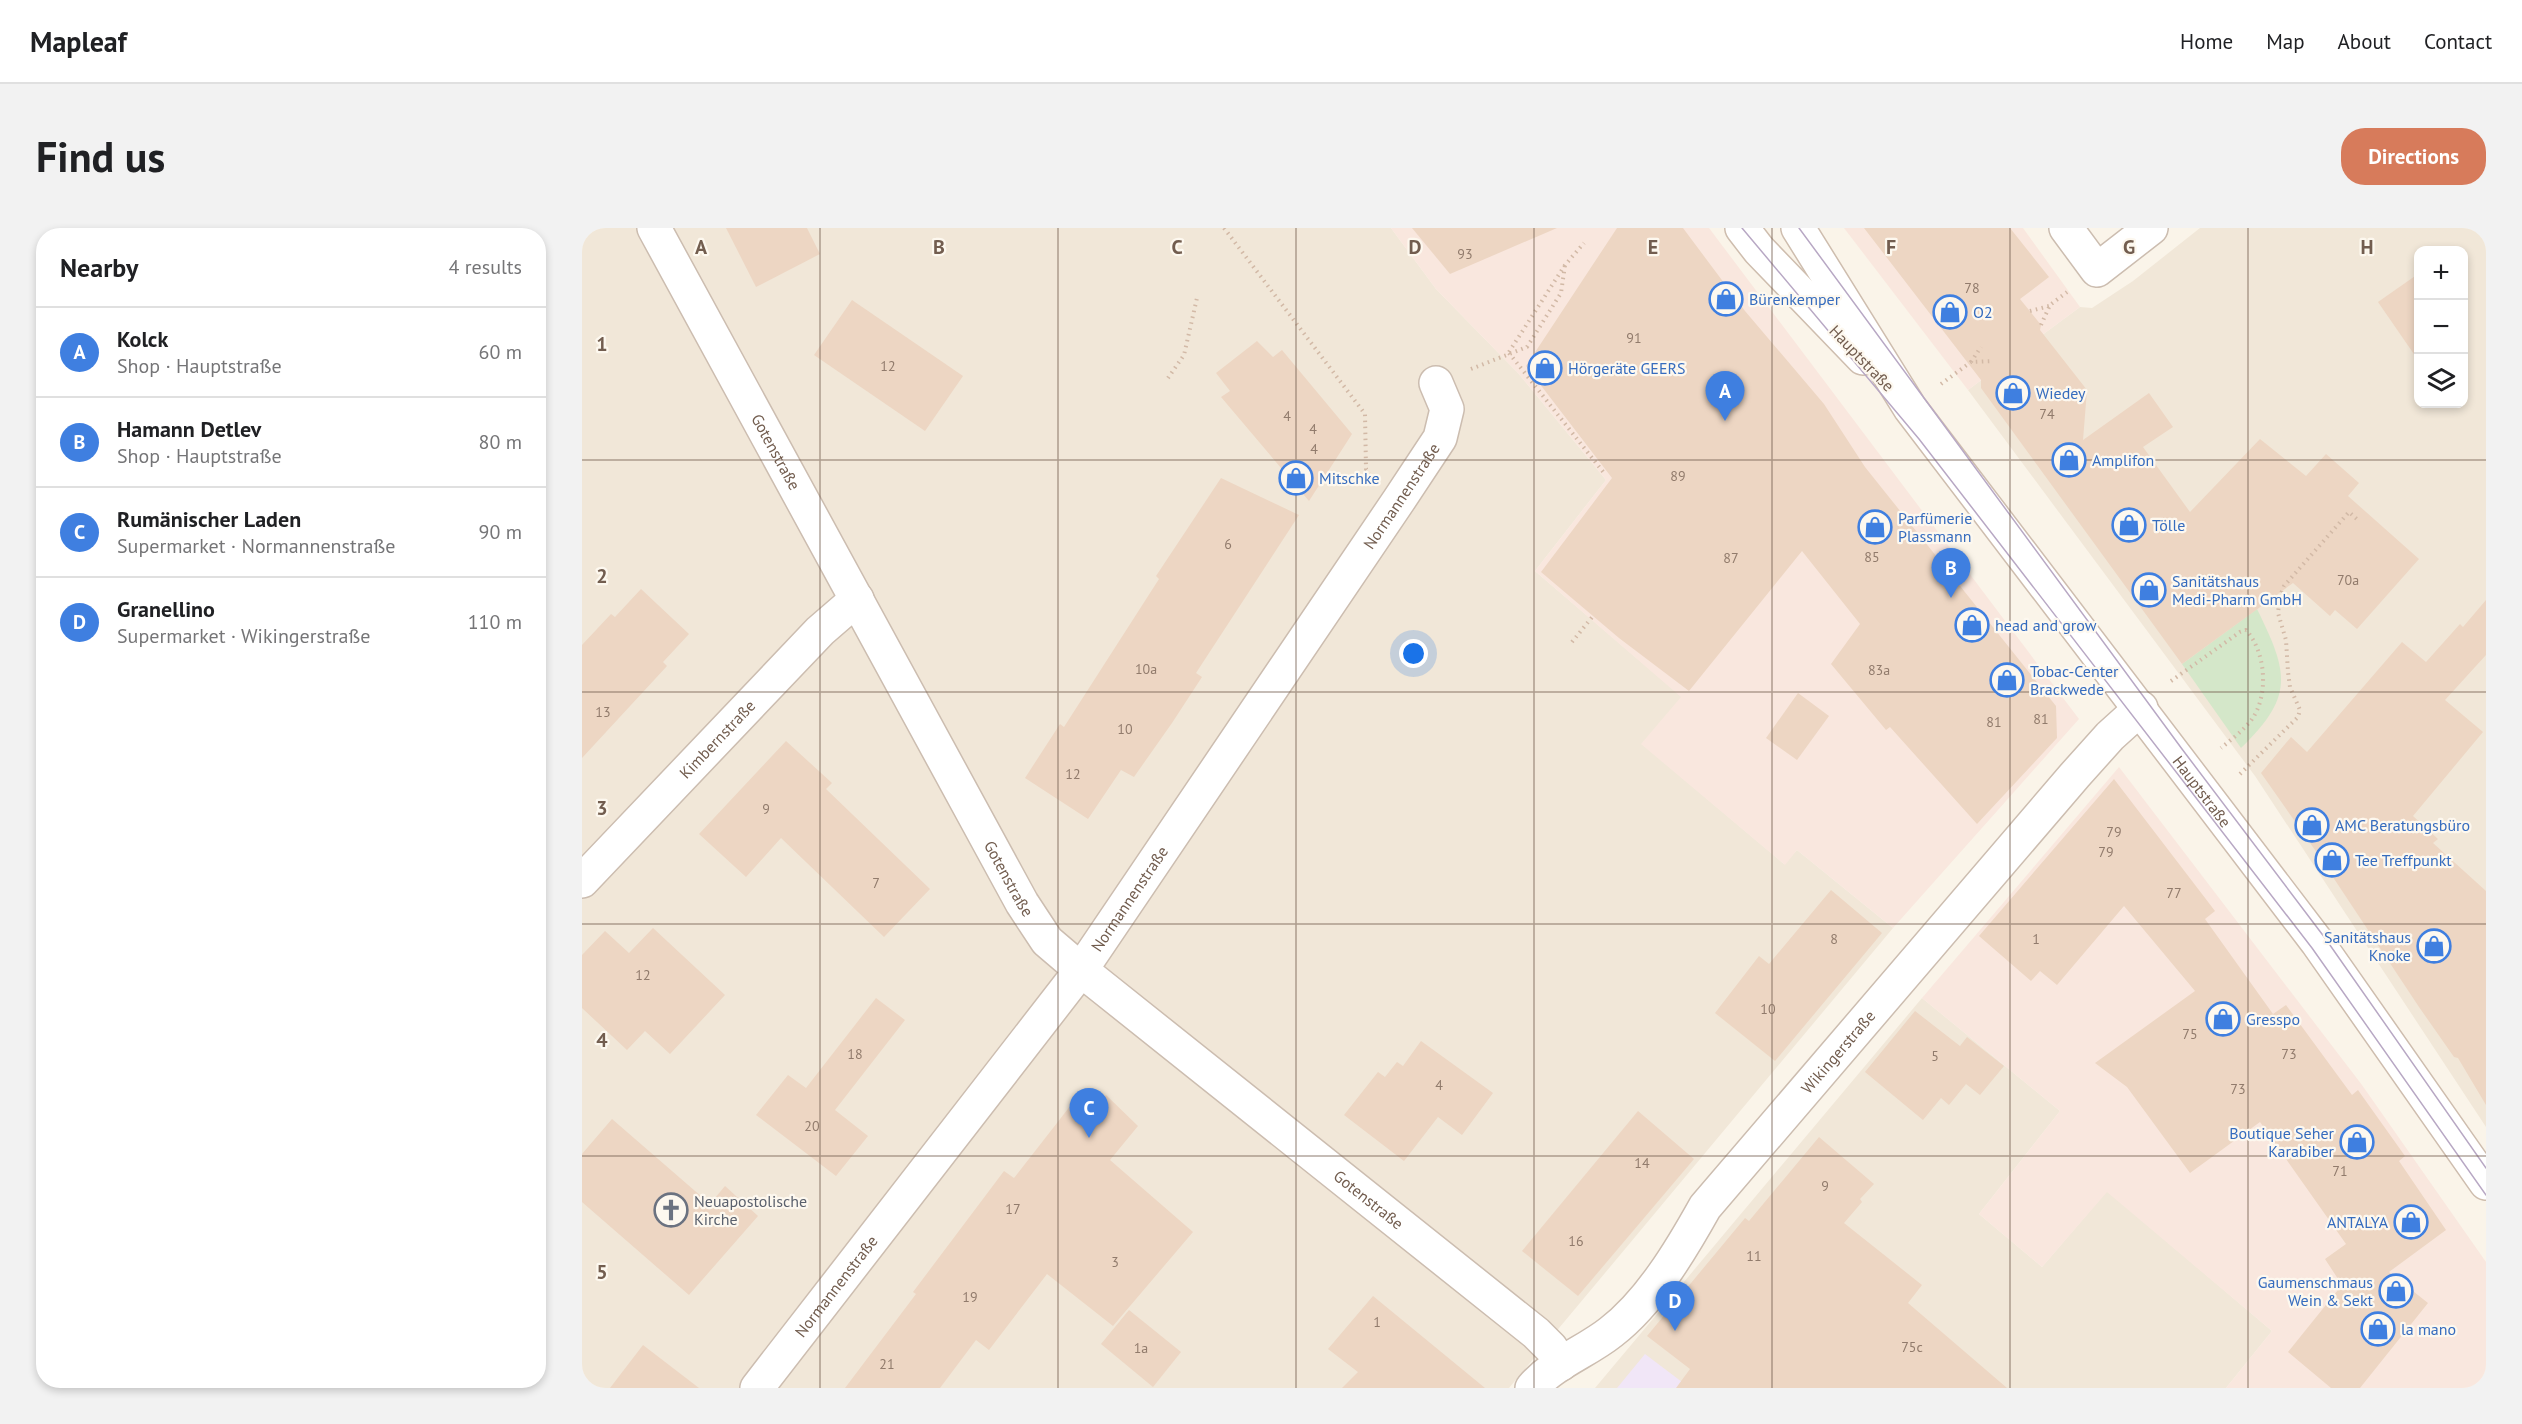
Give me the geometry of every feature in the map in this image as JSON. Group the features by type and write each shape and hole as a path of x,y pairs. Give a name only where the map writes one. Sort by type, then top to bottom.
{"street":[{"name":"Gotenstraße","path":"654,228 1022,903 1047,940 1081,970 1536,1334 1551,1348 1561,1364"},
{"name":"Hauptstraße","path":"1742,228 1760,250 1910,408"},
{"name":"Hauptstraße","path":"1798,228 1910,408 2141,708 2317,942 2486,1183"},
{"path":"2066,228 2097,270 2151,228"},
{"name":"Normannenstraße","path":"757,1388 1081,970 1399,500 1440,438 1447,409 1436,383"},
{"name":"Kimbernstraße","path":"582,881 820,631 857,599"},
{"name":"Wikingerstraße","path":"1532,1388 1550,1371 1590,1347 1628,1316 1678,1254 1705,1207 2075,775 2110,736 2141,708"}],"path":[{"path":"1224,228 1365,414 1366,469 1399,500"},
{"path":"1509,353 1565,265 1584,243"},
{"path":"1509,353 1527,347 1561,293 1565,265"},
{"path":"1168,378 1184,356 1197,298"},
{"path":"2030,311 2050,305"},
{"path":"1941,384 1971,362 1981,347"},
{"path":"1509,353 1604,473"},
{"path":"1971,362 1992,361"},
{"path":"2240,774 2298,717 2300,710 2290,687 2286,640 2278,613 2284,586 2349,512 2358,520"},
{"path":"1572,642 1593,616"},
{"path":"2171,681 2240,632 2246,630 2251,635 2263,677 2259,705 2253,718 2221,748"}],"shaded area":[{"path":"582,228 1391,228 1436,289 1518,373 1606,480 1535,571 1682,697 1642,744 1784,864 1797,850 1893,928 1509,1388 582,1388"},
{"path":"1391,228 1709,228 2079,719 1893,928 1797,850 1785,865 1641,744 1681,697 1535,571 1606,480 1518,373 1436,289"},
{"path":"1844,228 2023,228 2080,307 1968,390"},
{"path":"2200,228 2486,228 2486,1127 2255,776 1968,390 2080,307 2092,308 2133,281"},
{"path":"2119,767 2362,1085 2486,1262 2486,1388 2226,1388 2272,1331 2107,1192 2042,1267 1979,1214 2060,1111 1922,998"},
{"path":"1922,998 2060,1111 1979,1214 2042,1267 2107,1191 2272,1331 2226,1388 1595,1388"},
{"path":"1645,1354 1690,1388 1617,1388"}],"green space":[{"path":"2257,609 2275,651 2281,683 2278,698 2270,713 2241,748 2182,664"}],"building":[{"path":"726,228 807,228 820,254 756,287"},
{"path":"1412,228 1557,228 1450,274"},
{"path":"1617,228 1683,228 1745,311 1824,404 1865,467 2056,706 2057,738 1977,824 1890,727 1886,730 1831,664 1860,624 1802,551 1689,691 1619,638 1541,572 1612,478 1526,366"},
{"path":"1864,228 2010,228 2049,277 2020,299 2041,325 2040,330 2087,390 2083,440 2149,393 2173,427 2143,447 2190,512 2260,439 2306,476 2326,454 2359,483 2348,496 2419,559 2357,629 2335,610 2330,616 2293,583 2182,664 1981,388 1981,380"},
{"path":"2414,277 2414,354 2378,302"},
{"path":"852,300 963,376 925,431 814,355"},
{"path":"1257,341 1273,357 1282,350 1352,434 1309,501 1221,397 1230,391 1216,373"},
{"path":"1221,478 1299,515 1196,673 1202,677 1172,723 1134,777 1121,770 1088,819 1025,778 1060,724 1064,727 1159,579 1156,576"},
{"path":"641,589 689,634 663,662 667,666 582,758 582,645 611,614 615,617"},
{"path":"2486,600 2486,655 2445,700 2483,732 2413,816 2438,839 2433,843 2486,891 2486,1105 2458,1058 2454,1057 2419,1007 2261,773 2291,737 2307,752 2402,642 2426,662 2460,624 2463,627"},
{"path":"1798,693 1829,716 1797,760 1766,738"},
{"path":"786,741 832,783 826,789 930,889 884,937 781,838 746,877 699,834"},
{"path":"2114,779 2215,911 2205,919 2273,1014 2286,1005 2352,1095 2358,1090 2405,1156 2399,1161 2446,1230 2389,1272 2428,1303 2360,1388 2331,1388 2288,1352 2342,1285 2325,1259 2346,1244 2260,1122 2190,1173 2127,1087 2095,1063 2195,991 2124,906 2057,985 2040,971 2031,981 1979,936"},
{"path":"1831,890 1882,933 1775,1061 1715,1013 1759,956 1769,964"},
{"path":"653,928 725,995 670,1054 645,1031 627,1050 582,1008 582,955 605,931 629,953"},
{"path":"876,998 905,1020 835,1110 868,1136 836,1176 756,1115 788,1075 806,1088"},
{"path":"1915,1011 1960,1046 1967,1037 2004,1066 1980,1095 1966,1084 1949,1105 1941,1098 1923,1120 1865,1072"},
{"path":"1421,1041 1493,1093 1462,1135 1438,1117 1404,1161 1344,1115 1378,1072 1385,1077 1397,1062 1403,1066"},
{"path":"1106,1095 1138,1126 1110,1160 1193,1232 1113,1326 1047,1274 989,1350 976,1340 940,1388 845,1388 916,1294 913,1292 1004,1171 1014,1178 1078,1096 1094,1110"},
{"path":"1638,1111 1694,1159 1578,1296 1522,1251"},
{"name":"Neuapostolische Kirche","path":"612,1119 710,1204 725,1186 758,1216 689,1295 582,1202 582,1154"},
{"path":"1819,1137 1874,1184 1860,1199 1862,1202 1844,1223 1922,1285 1908,1303 2007,1388 1676,1388 1690,1369 1647,1336 1745,1218 1749,1221"},
{"path":"1373,1296 1485,1388 1342,1388 1358,1372 1328,1349"},
{"path":"1129,1310 1181,1352 1153,1387 1101,1344"},
{"path":"643,1345 699,1388 610,1388"}],"tram line":[{"path":"1742,228 1919,439 2312,948 2486,1195"},
{"path":"1799,228 2182,749 2325,938 2486,1168"}],"place":[{"name":"Bürenkemper","path":"1726,299"},
{"name":"O2","path":"1950,312"},
{"name":"Hörgeräte GEERS","path":"1545,368"},
{"name":"Wiedey","path":"2013,393"},
{"name":"Kolck","path":"1725,421"},
{"name":"Amplifon","path":"2069,460"},
{"name":"Mitschke","path":"1296,478"},
{"name":"Tölle","path":"2129,525"},
{"name":"Parfümerie Plassmann","path":"1875,527"},
{"name":"Sanitätshaus Medi-Pharm GmbH","path":"2149,590"},
{"name":"Hamann Detlev","path":"1951,598"},
{"name":"head and grow","path":"1972,625"},
{"name":"Tobac-Center Brackwede","path":"2007,680"},
{"name":"AMC Beratungsbüro","path":"2312,825"},
{"name":"Tee Treffpunkt","path":"2332,860"},
{"name":"Sanitätshaus Knoke","path":"2434,946"},
{"name":"Gresspo","path":"2223,1019"},
{"name":"Rumänischer Laden","path":"1089,1138"},
{"name":"Boutique Seher Karabiber","path":"2357,1142"},
{"name":"Neuapostolische Kirche","path":"671,1210"},
{"name":"ANTALYA","path":"2411,1222"},
{"name":"Gaumenschmaus Wein & Sekt","path":"2396,1291"},
{"name":"la mano","path":"2378,1329"},
{"name":"Granellino","path":"1675,1331"}]}
